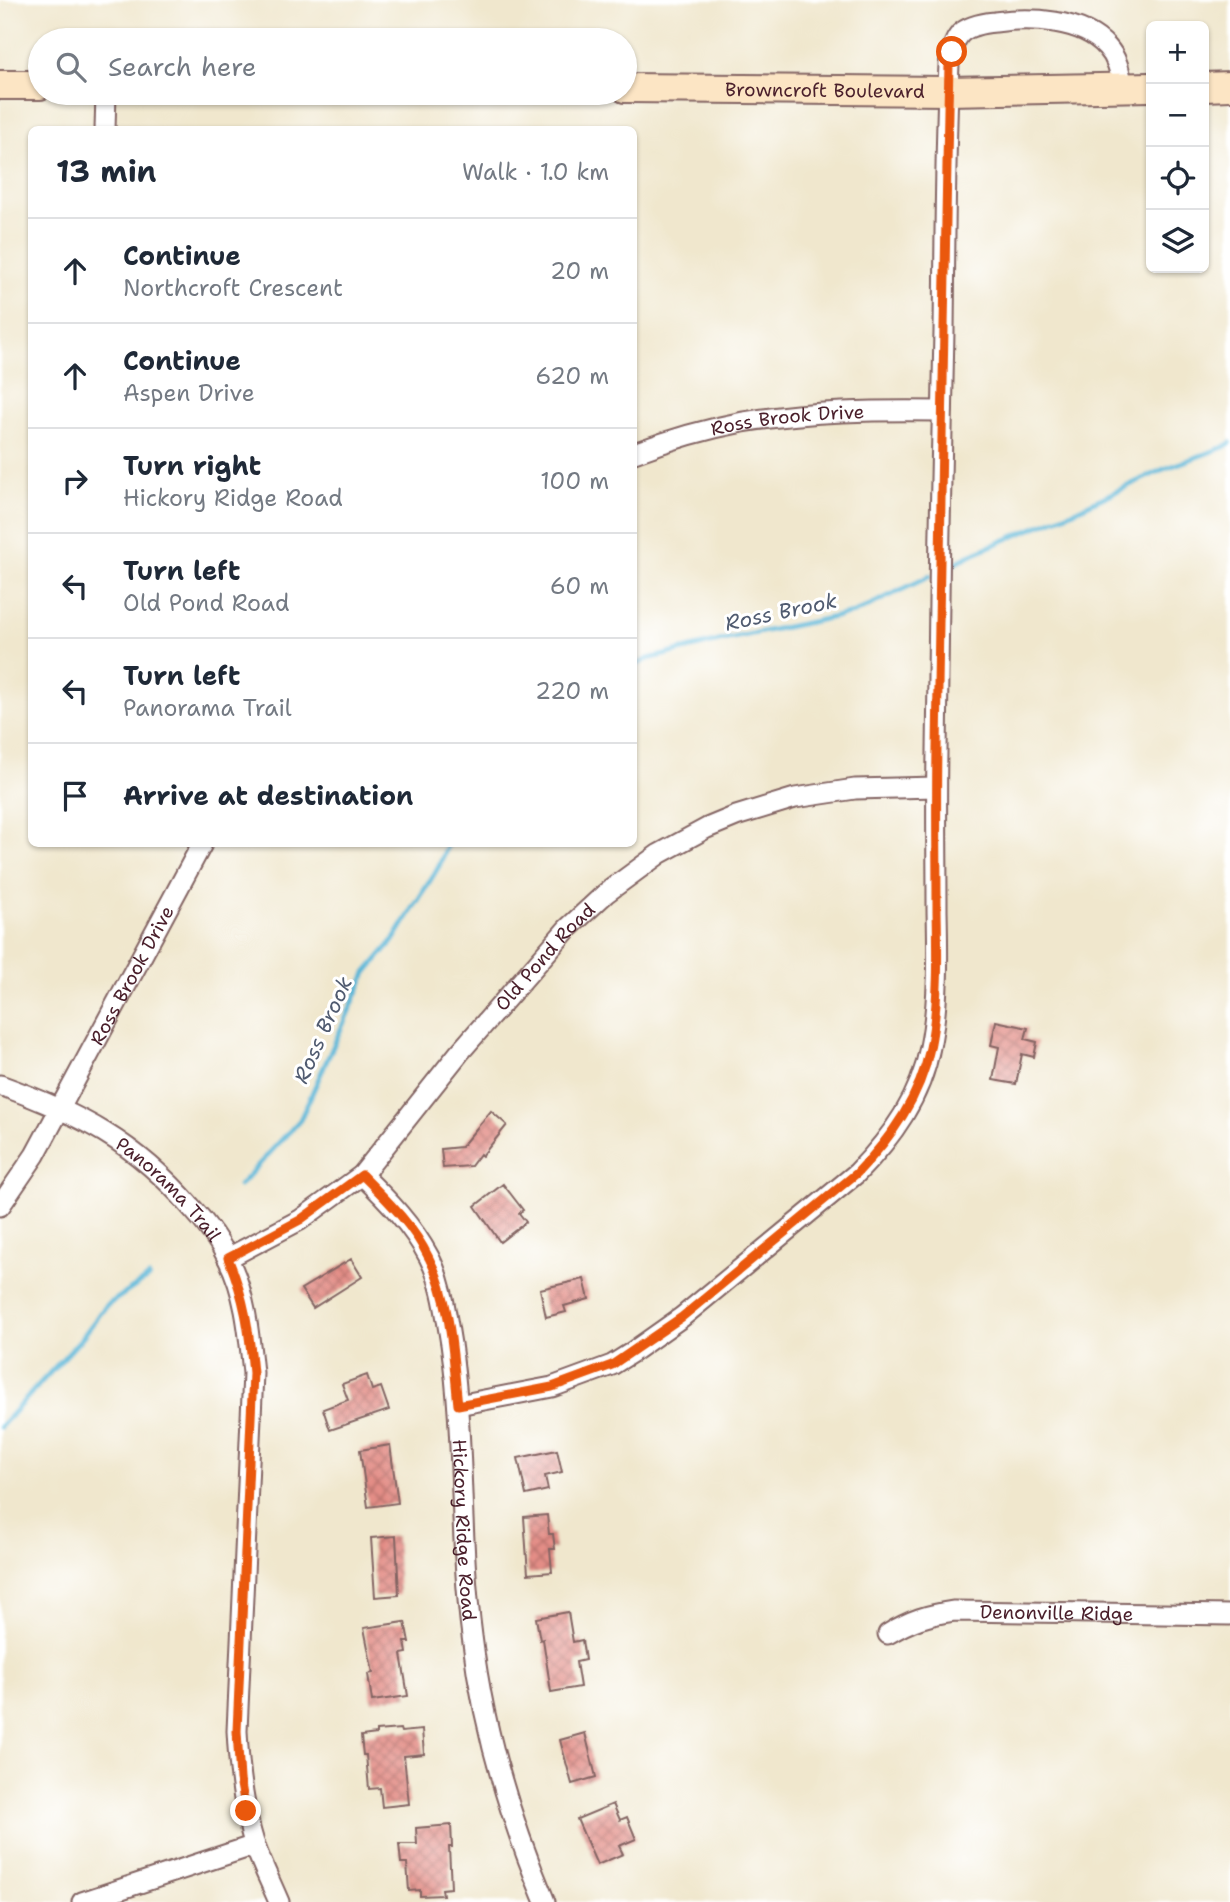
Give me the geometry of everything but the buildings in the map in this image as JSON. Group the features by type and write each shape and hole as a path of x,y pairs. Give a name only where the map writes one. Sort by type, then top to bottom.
{"main road":[{"path":"0,85 28,85"},
{"path":"1209,87 1230,86"},
{"name":"Browncroft Boulevard","path":"637,88 948,91 1146,87"}],"street":[{"path":"458,1405 552,1387 612,1365 631,1353 682,1317 857,1173 892,1133 911,1103 930,1047 936,998 936,787 948,91 951,55 960,34 985,23 1024,19 1062,23 1105,45 1114,55 1123,87"},
{"path":"105,126 106,105"},
{"name":"Ross Brook Drive","path":"637,452 701,431 744,422 866,410 943,411"},
{"name":"Old Pond Road","path":"228,1258 300,1220 362,1175 459,1053 568,929 606,893 659,854 708,828 766,806 855,789 936,787"},
{"name":"Ross Brook Drive","path":"0,1206 35,1155 196,847"},
{"name":"Panorama Trail","path":"0,1085 87,1121 141,1156 198,1214 228,1258 243,1300 249,1325 253,1373 237,1731 240,1779 255,1845 279,1902"},
{"name":"Hickory Ridge Road","path":"362,1175 397,1210 414,1232 430,1258 445,1304 458,1405 470,1620 479,1687 499,1772 515,1824 545,1902"},
{"name":"Denonville Ridge","path":"888,1634 911,1620 954,1611 1230,1615"},
{"path":"82,1902 255,1845"}],"waterway":[{"name":"Ross Brook","path":"952,565 1164,469 1230,443"},
{"name":"Ross Brook","path":"637,664 648,659 723,640 854,613 930,576"},
{"name":"Ross Brook","path":"239,1186 300,1120 366,973 393,941 439,866 447,847"},
{"name":"Ross Brook","path":"0,1427 80,1340 106,1306 149,1277"}],"route":[{"path":"246,1811 240,1779 237,1731 253,1373 249,1325 237,1279 228,1258 300,1220 362,1175 397,1210 430,1258 445,1304 458,1405 552,1387 612,1365 631,1353 682,1317 857,1173 875,1155 900,1122 923,1074 930,1047 936,998 938,936 936,787 939,576 949,64 952,52"}]}
